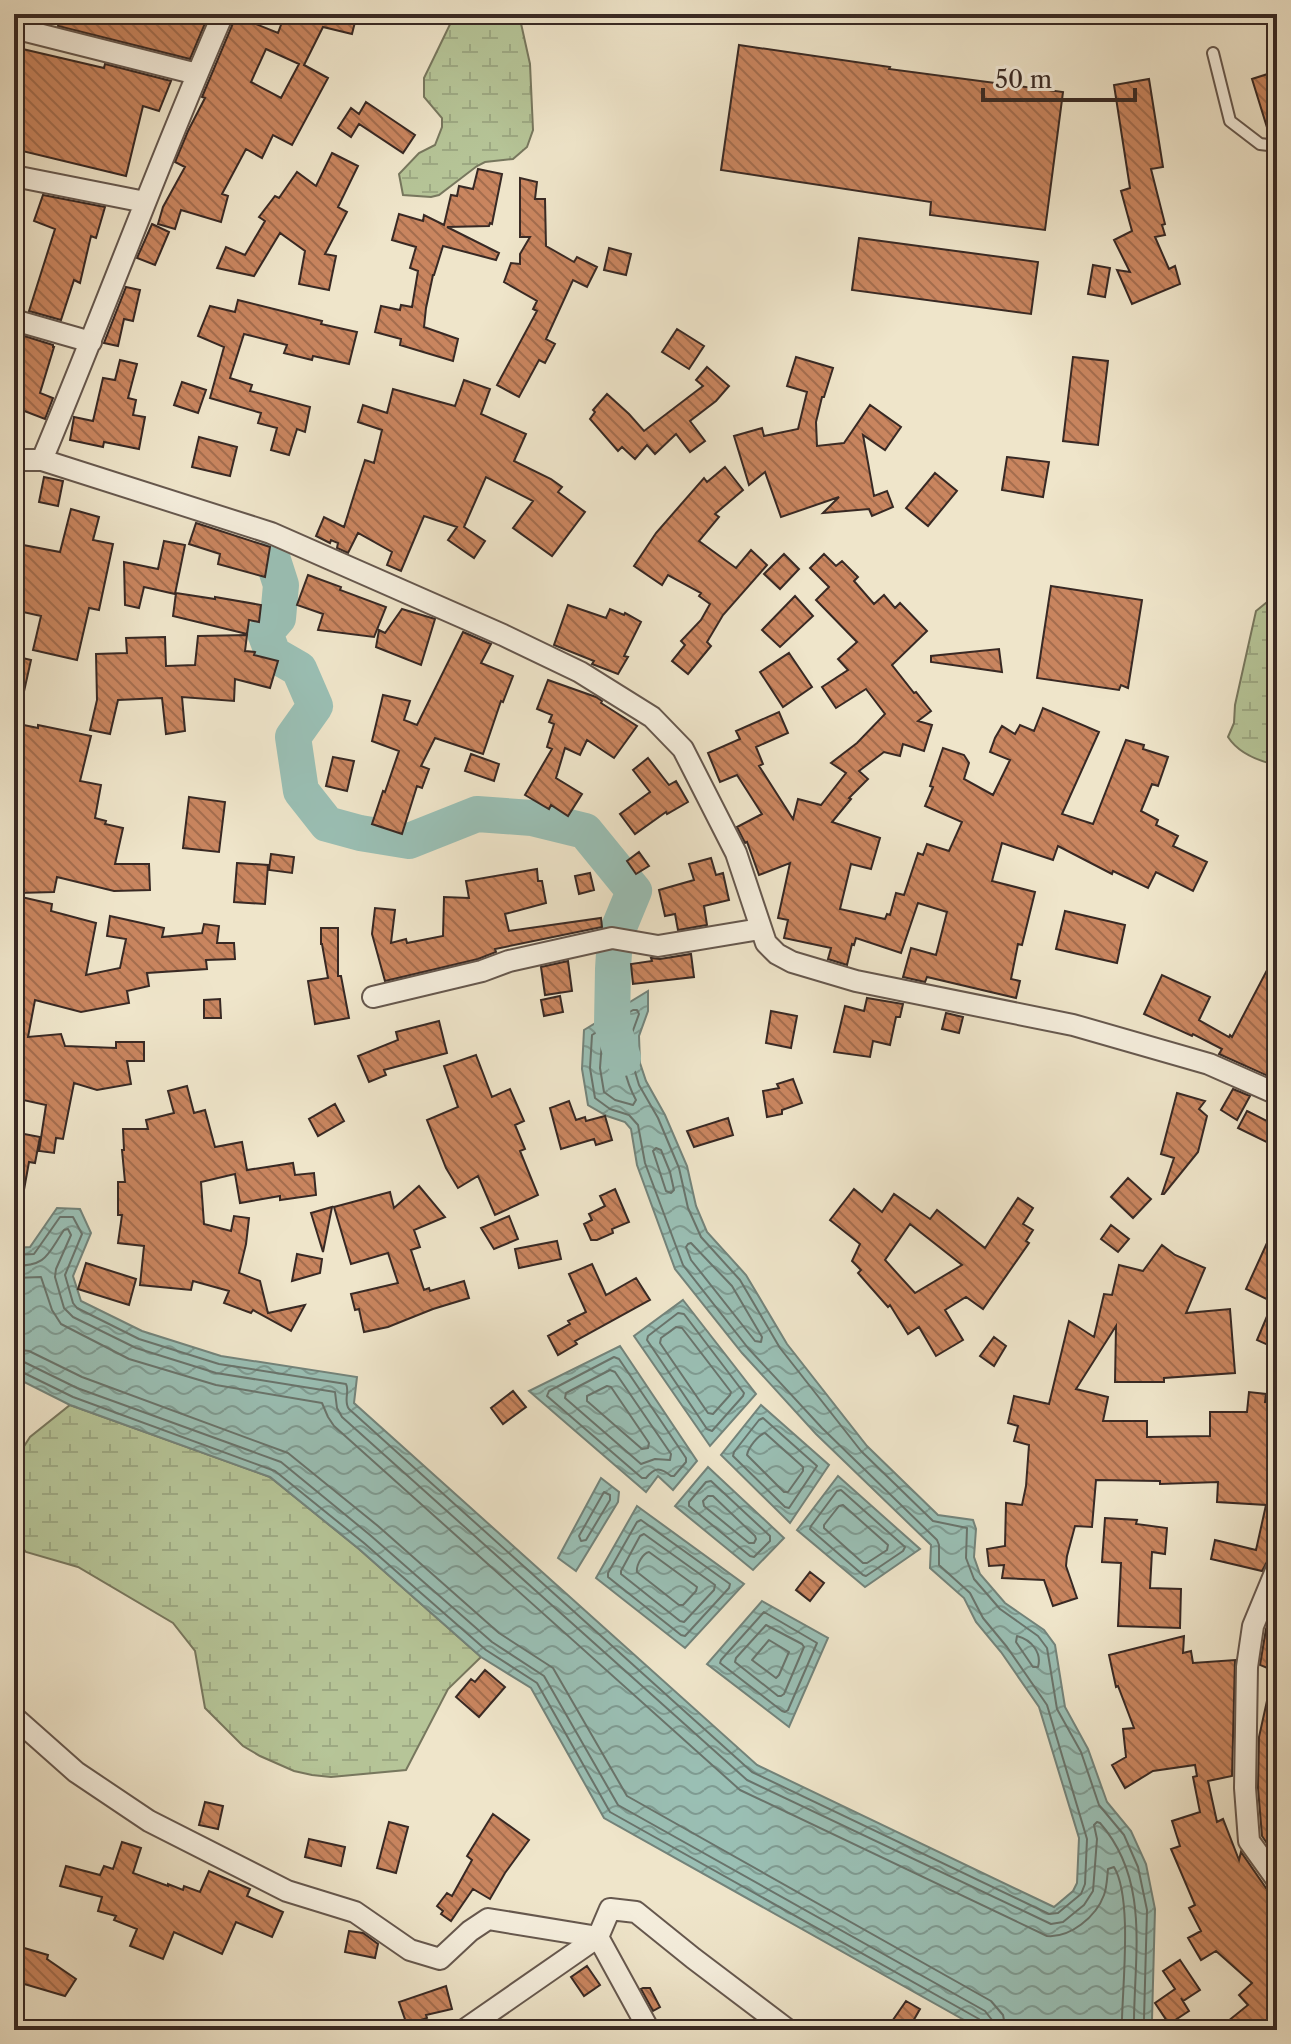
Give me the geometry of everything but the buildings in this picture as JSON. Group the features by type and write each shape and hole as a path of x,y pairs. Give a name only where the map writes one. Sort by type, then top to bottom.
{"street":[{"path":"42,460 223,14"},
{"path":"14,28 197,74"},
{"path":"14,176 145,202"},
{"path":"14,320 91,342"},
{"path":"14,458 42,460 265,530 580,672 652,717 683,749 736,853 766,943 792,962 856,981 1073,1025 1209,1064 1277,1094"},
{"path":"373,997 482,971 509,961 615,939 658,946 760,929"},
{"path":"1277,1568 1253,1626 1247,1667 1245,1788 1249,1841 1277,1880"},
{"path":"14,1717 76,1772 149,1821 287,1891 355,1912 410,1950 440,1959 488,1919 598,1937"},
{"path":"464,2030 598,1937 610,1909 636,1912 788,2030"},
{"path":"598,1937 649,2030"}],"lane":[{"path":"1213,53 1230,121 1260,144 1277,146"}],"green space":[{"path":"455,14 517,14 530,64 533,130 527,147 513,159 485,162 439,195 403,195 399,174 419,153 435,145 442,127 442,118 424,97 424,78"},
{"path":"1277,594 1277,765 1250,756 1228,737 1234,723 1235,705 1256,611"},
{"path":"70,1405 270,1477 359,1549 481,1657 448,1689 406,1770 331,1777 294,1771 260,1756 243,1746 205,1708 195,1651 173,1623 78,1567 26,1552 14,1537 14,1462 30,1437"}],"water":[{"path":"648,991 648,1011 639,1036 640,1063 687,1166 696,1206 707,1232 746,1275 787,1344 867,1446 938,1515 973,1520 976,1529 974,1557 980,1574 1005,1603 1044,1630 1055,1645 1065,1707 1088,1749 1107,1802 1131,1831 1146,1864 1155,1909 1152,2020 1162,2030 982,2030 604,1818 531,1688 481,1657 359,1549 270,1477 70,1405 14,1377 14,1248 30,1247 57,1208 80,1209 91,1233 73,1276 81,1301 142,1331 221,1356 357,1377 354,1403 757,1765 1054,1907 1073,1891 1077,1883 1079,1838 1039,1707 976,1622 964,1598 930,1568 931,1545 816,1434 742,1353 675,1269 637,1165 631,1129 625,1122 588,1105 582,1069 584,1030"},
{"path":"683,1300 756,1394 710,1446 634,1336"},
{"path":"620,1346 697,1461 673,1490 658,1476 646,1492 529,1391"},
{"path":"761,1405 829,1465 790,1523 721,1455"},
{"path":"708,1467 784,1538 753,1570 675,1506"},
{"path":"838,1476 920,1549 865,1587 797,1530"},
{"path":"601,1478 619,1492 618,1502 576,1571 558,1558"},
{"path":"637,1506 744,1584 685,1648 596,1578"},
{"path":"762,1601 828,1638 789,1727 707,1664"}],"waterway":[{"path":"272,557 281,585 278,618 265,633 273,654 299,669 315,706 293,737 301,791 327,824 409,841 477,814 532,818 585,831 634,891 615,937 612,1025 623,1058"}]}
